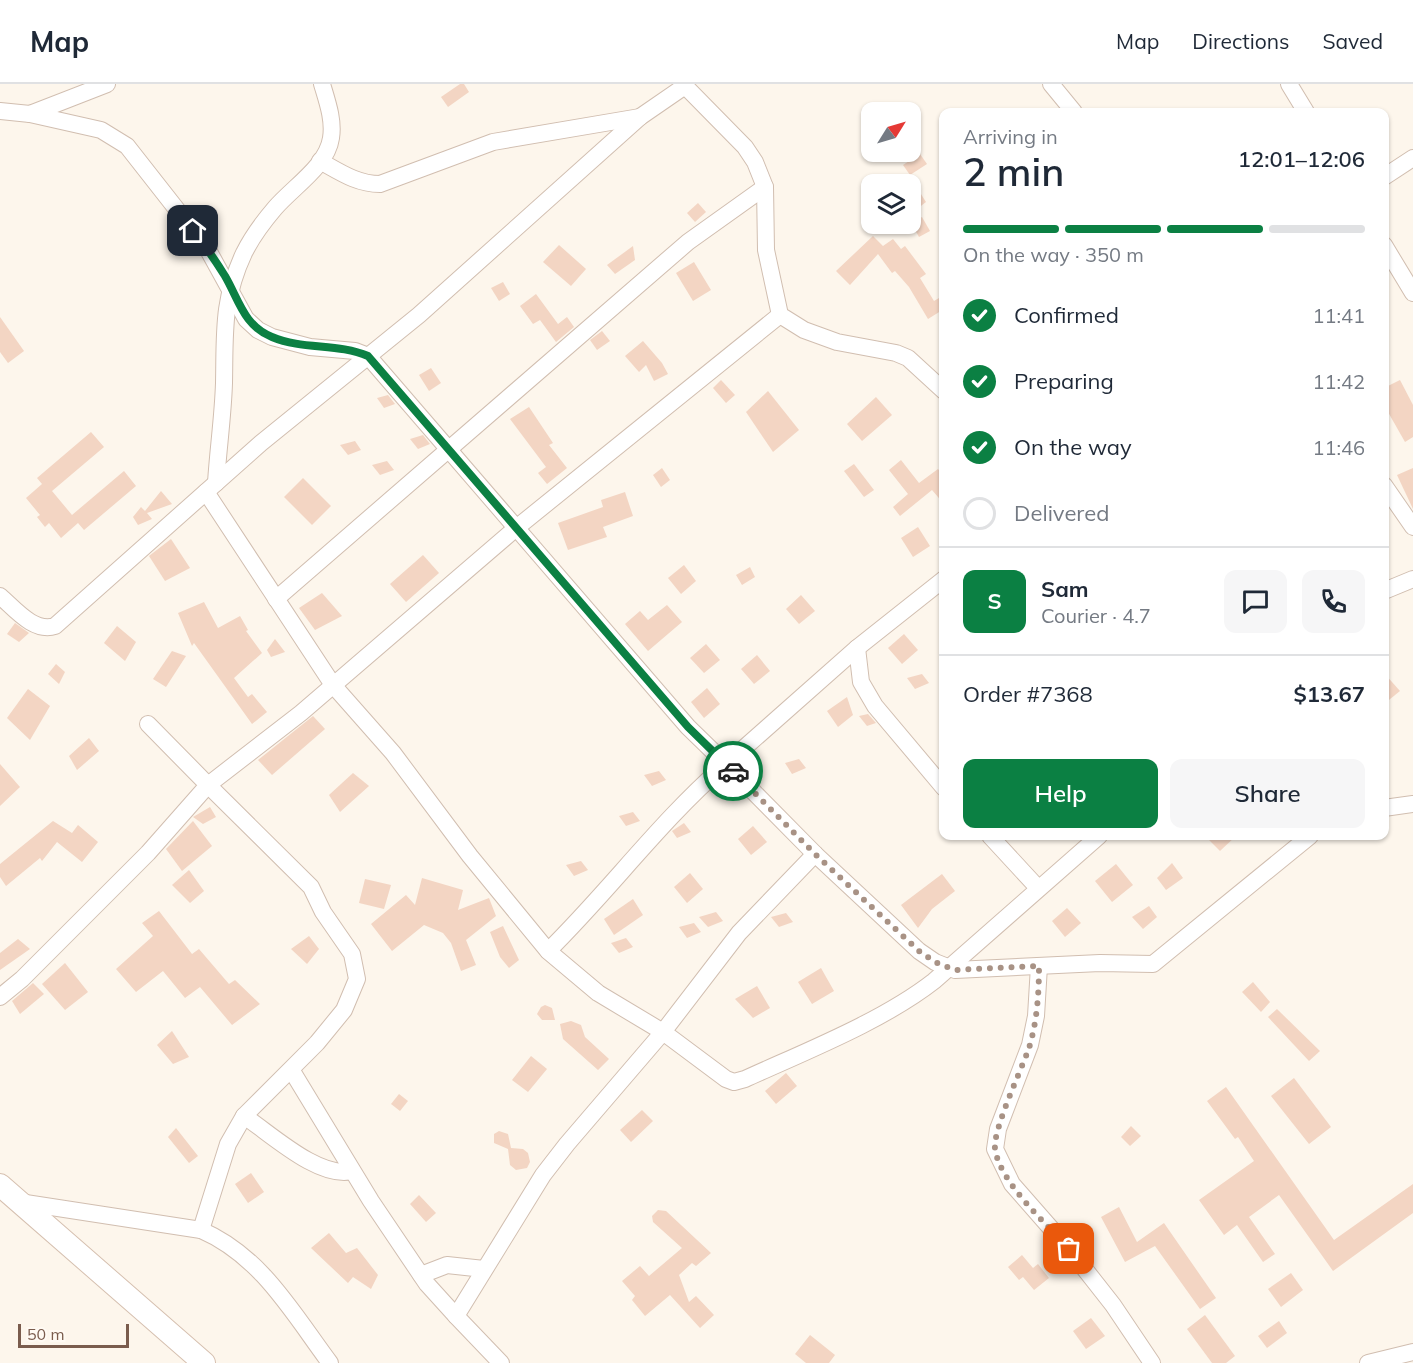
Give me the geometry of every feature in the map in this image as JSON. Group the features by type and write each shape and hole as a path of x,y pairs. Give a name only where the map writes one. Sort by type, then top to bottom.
{"main road":[{"path":"0,1185 204,1363"}],"street":[{"path":"30,114 107,84"},
{"path":"322,84 330,111 332,136 320,161 252,236 230,288 223,326 224,384 211,488 276,599 333,685 393,753 470,856 548,951 620,1008 663,1032 726,1079 734,1082 826,1042 902,1002 925,987 1095,840"},
{"path":"1052,84 1071,108"},
{"path":"1289,84 1304,108"},
{"path":"0,596 35,624 47,628 55,626 211,488 419,315 640,117 684,85 745,147 755,162 765,187 766,250 780,315 804,330 837,342 896,352 908,358 939,386"},
{"path":"0,111 30,114 101,130 127,146 207,248 246,319 272,337 310,347 355,351 368,356 688,727 815,854 919,951 948,967 961,970 1100,963 1153,964 1305,840"},
{"path":"320,161 354,180 367,184 380,184 493,141 640,117"},
{"path":"1389,174 1413,158"},
{"path":"276,599 688,242 765,187"},
{"path":"1389,253 1413,293"},
{"path":"0,997 22,979 148,853 208,785 255,751 515,529 780,315"},
{"path":"1389,492 1413,527"},
{"path":"1389,589 1413,579"},
{"path":"548,951 586,913 695,791 857,648 939,583"},
{"path":"857,648 861,682 875,705 939,782"},
{"path":"148,724 303,877 355,960 357,979 344,1010 292,1071 244,1116 228,1144 201,1230"},
{"path":"1389,807 1413,804"},
{"path":"994,840 1038,888"},
{"path":"456,1316 543,1175 663,1032 739,933 815,854"},
{"path":"1039,966 1036,1016 1030,1045 998,1129 995,1149 1012,1184 1069,1249 1113,1305 1152,1363"},
{"path":"292,1071 352,1171 421,1275 493,1361"},
{"path":"244,1116 309,1161 334,1173 352,1171"},
{"path":"19,1202 201,1230 220,1238 246,1256 269,1281 330,1363"},
{"path":"421,1275 447,1265 484,1269"},
{"path":"1368,1363 1413,1352"}],"building":[{"path":"460,84 464,84 469,92 448,107 441,97"},
{"path":"921,155 927,164 912,174 903,165 908,162 921,162"},
{"path":"921,194 926,202 921,206"},
{"path":"698,203 706,212 695,222 687,213"},
{"path":"921,218 930,231 919,237 917,234 921,234"},
{"path":"873,236 883,246 893,239 901,249 905,246 926,274 920,278 934,301 939,298 939,312 928,319 909,287 895,271 892,273 878,254 850,285 836,271"},
{"path":"559,245 586,269 571,286 543,262"},
{"path":"633,246 635,260 615,274 607,265"},
{"path":"694,262 711,290 693,301 676,273"},
{"path":"503,282 510,294 499,301 491,288"},
{"path":"536,294 558,324 567,317 574,327 556,342 540,320 533,324 520,306"},
{"path":"0,317 24,351 8,363 0,352"},
{"path":"602,331 610,341 597,350 590,340"},
{"path":"643,341 662,363 668,374 654,381 646,365 639,372 625,356"},
{"path":"431,368 441,383 429,391 419,375"},
{"path":"721,380 735,395 726,403 713,388"},
{"path":"1400,380 1413,405 1413,437 1405,442 1389,414 1389,386"},
{"path":"768,391 799,430 773,452 746,412"},
{"path":"388,395 395,404 384,408 377,398"},
{"path":"876,397 892,415 862,441 847,424"},
{"path":"529,407 553,443 549,445 567,468 547,484 538,473 546,467 510,419"},
{"path":"91,432 104,447 52,491 72,515 124,471 136,486 84,530 78,523 61,538 49,523 45,527 37,517 40,515 26,498 42,484 37,478"},
{"path":"423,435 430,444 418,449 410,439"},
{"path":"355,441 361,450 348,455 340,445"},
{"path":"901,460 919,483 938,469 939,498 932,490 900,516 893,507 908,494 889,470"},
{"path":"387,461 394,470 380,475 372,465"},
{"path":"854,464 874,490 864,497 844,471"},
{"path":"662,468 670,480 661,487 653,475"},
{"path":"1413,468 1413,509 1397,475"},
{"path":"303,478 331,506 312,525 284,497"},
{"path":"161,491 172,504 147,513 152,519 138,525 133,517 141,507 145,511"},
{"path":"625,492 633,516 603,527 607,537 568,550 558,523 603,507 601,500"},
{"path":"918,527 930,546 913,557 901,538"},
{"path":"171,539 190,568 165,581 149,556"},
{"path":"423,555 439,573 406,602 390,584"},
{"path":"684,565 696,581 681,594 668,578"},
{"path":"750,567 755,577 742,585 736,575"},
{"path":"322,593 342,616 315,630 299,608"},
{"path":"801,595 815,611 799,624 786,609"},
{"path":"204,602 218,628 240,616 248,630 246,631 262,653 234,678 248,697 252,694 267,712 252,724 194,643 192,646 178,613"},
{"path":"667,605 682,622 648,651 625,624 640,611 648,620"},
{"path":"15,623 29,633 19,642 7,634"},
{"path":"117,626 136,642 125,661 104,643"},
{"path":"904,634 918,650 902,664 888,648"},
{"path":"275,639 285,652 271,657 267,650"},
{"path":"706,644 720,660 704,673 690,658"},
{"path":"172,651 186,656 166,687 153,679"},
{"path":"757,655 770,671 754,684 741,669"},
{"path":"56,664 65,672 59,684 48,674"},
{"path":"922,674 929,683 915,689 907,678"},
{"path":"1389,679 1400,691 1389,700"},
{"path":"707,688 720,704 704,718 691,702"},
{"path":"28,689 50,706 30,740 7,718"},
{"path":"847,697 853,715 838,727 827,711"},
{"path":"868,714 876,723 867,726 859,716"},
{"path":"313,716 325,729 272,775 258,760"},
{"path":"89,738 99,751 77,770 69,756"},
{"path":"799,759 806,768 792,774 785,763"},
{"path":"0,764 20,787 0,806"},
{"path":"659,771 666,780 652,786 644,775"},
{"path":"353,773 369,786 340,812 329,795"},
{"path":"210,807 216,817 203,824 193,817"},
{"path":"633,812 640,821 626,826 619,816"},
{"path":"53,821 72,833 78,825 98,842 82,862 57,842 42,861 40,858 6,886 0,877 0,864"},
{"path":"193,821 212,846 182,871 166,849"},
{"path":"684,823 691,832 677,838 672,831"},
{"path":"753,826 767,842 751,855 738,839"},
{"path":"1209,840 1232,840 1220,851"},
{"path":"581,861 588,870 574,876 566,865"},
{"path":"1172,863 1183,878 1166,890 1157,878"},
{"path":"1116,864 1133,885 1112,902 1095,881"},
{"path":"189,870 204,891 190,903 172,885"},
{"path":"690,873 703,889 687,903 674,887"},
{"path":"942,874 955,891 932,909 918,928 901,905"},
{"path":"422,878 463,890 458,910 489,898 496,916 466,940 476,965 461,971 451,943 443,933 424,925 392,951 371,924 406,895 415,905"},
{"path":"365,879 391,885 384,909 359,903"},
{"path":"633,899 643,915 614,935 604,919"},
{"path":"1149,906 1157,917 1143,929 1132,917"},
{"path":"1067,908 1081,923 1065,937 1052,921"},
{"path":"159,911 192,954 199,949 229,984 235,980 260,1004 232,1025 200,987 185,998 163,971 136,992 116,969 153,936 142,923"},
{"path":"716,912 723,921 708,927 699,917"},
{"path":"786,913 793,922 779,927 771,917"},
{"path":"694,923 701,932 687,938 679,927"},
{"path":"503,926 519,960 509,968 500,957 490,932"},
{"path":"309,936 319,949 307,964 291,949"},
{"path":"626,938 633,947 619,953 611,943"},
{"path":"18,939 30,949 0,970 0,953"},
{"path":"65,963 88,992 65,1010 42,984"},
{"path":"821,968 834,991 812,1004 798,982"},
{"path":"1253,982 1270,1002 1261,1012 1242,992"},
{"path":"33,983 44,994 20,1014 12,1001"},
{"path":"757,986 770,1008 753,1018 735,999"},
{"path":"545,1005 552,1008 555,1020 542,1020 537,1014"},
{"path":"1277,1009 1320,1051 1309,1061 1268,1017"},
{"path":"571,1021 581,1025 585,1037 609,1059 598,1070 563,1039 560,1024"},
{"path":"172,1031 189,1057 173,1064 157,1045"},
{"path":"531,1056 547,1069 528,1092 512,1080"},
{"path":"786,1073 797,1086 776,1104 765,1091"},
{"path":"1294,1078 1331,1127 1309,1144 1271,1096"},
{"path":"1226,1087 1334,1240 1413,1184 1413,1213 1333,1271 1279,1195 1249,1217 1275,1254 1263,1262 1237,1225 1224,1235 1199,1200 1254,1161 1238,1137 1235,1139 1207,1101"},
{"path":"399,1094 408,1101 400,1111 391,1104"},
{"path":"642,1110 653,1121 631,1142 620,1130"},
{"path":"1131,1126 1141,1136 1130,1146 1121,1137"},
{"path":"176,1128 198,1156 189,1163 168,1137"},
{"path":"499,1131 508,1134 511,1148 523,1149 528,1153 530,1162 527,1168 516,1170 510,1165 508,1149 494,1143 494,1134"},
{"path":"251,1173 264,1192 248,1203 235,1184"},
{"path":"419,1195 436,1213 426,1222 410,1204"},
{"path":"1119,1207 1137,1242 1164,1223 1216,1298 1200,1309 1155,1246 1125,1262 1101,1217"},
{"path":"658,1210 666,1211 711,1253 696,1266 692,1263 679,1275 689,1302 696,1296 714,1315 700,1328 670,1295 645,1316 632,1300 635,1296 622,1281 640,1266 649,1276 682,1248 653,1222 652,1216"},
{"path":"329,1233 346,1253 357,1248 378,1275 371,1289 353,1277 348,1283 311,1248"},
{"path":"1022,1255 1033,1268 1038,1264 1049,1278 1034,1290 1023,1277 1019,1280 1008,1267"},
{"path":"1291,1273 1303,1290 1281,1307 1268,1289"},
{"path":"1205,1315 1235,1356 1226,1363 1212,1363 1187,1329"},
{"path":"1091,1318 1105,1336 1086,1349 1073,1331"},
{"path":"1279,1321 1287,1333 1267,1348 1258,1336"},
{"path":"810,1335 835,1355 829,1363 806,1363 795,1354"}],"way so far":[{"path":"733,771 815,854 919,951 935,962 955,970 1039,966 1036,1016 1030,1045 998,1129 995,1149 1012,1184 1069,1249"}],"route":[{"path":"193,231 227,279 246,319 258,330 272,337 310,347 338,348 368,356 688,727 733,771"}]}
